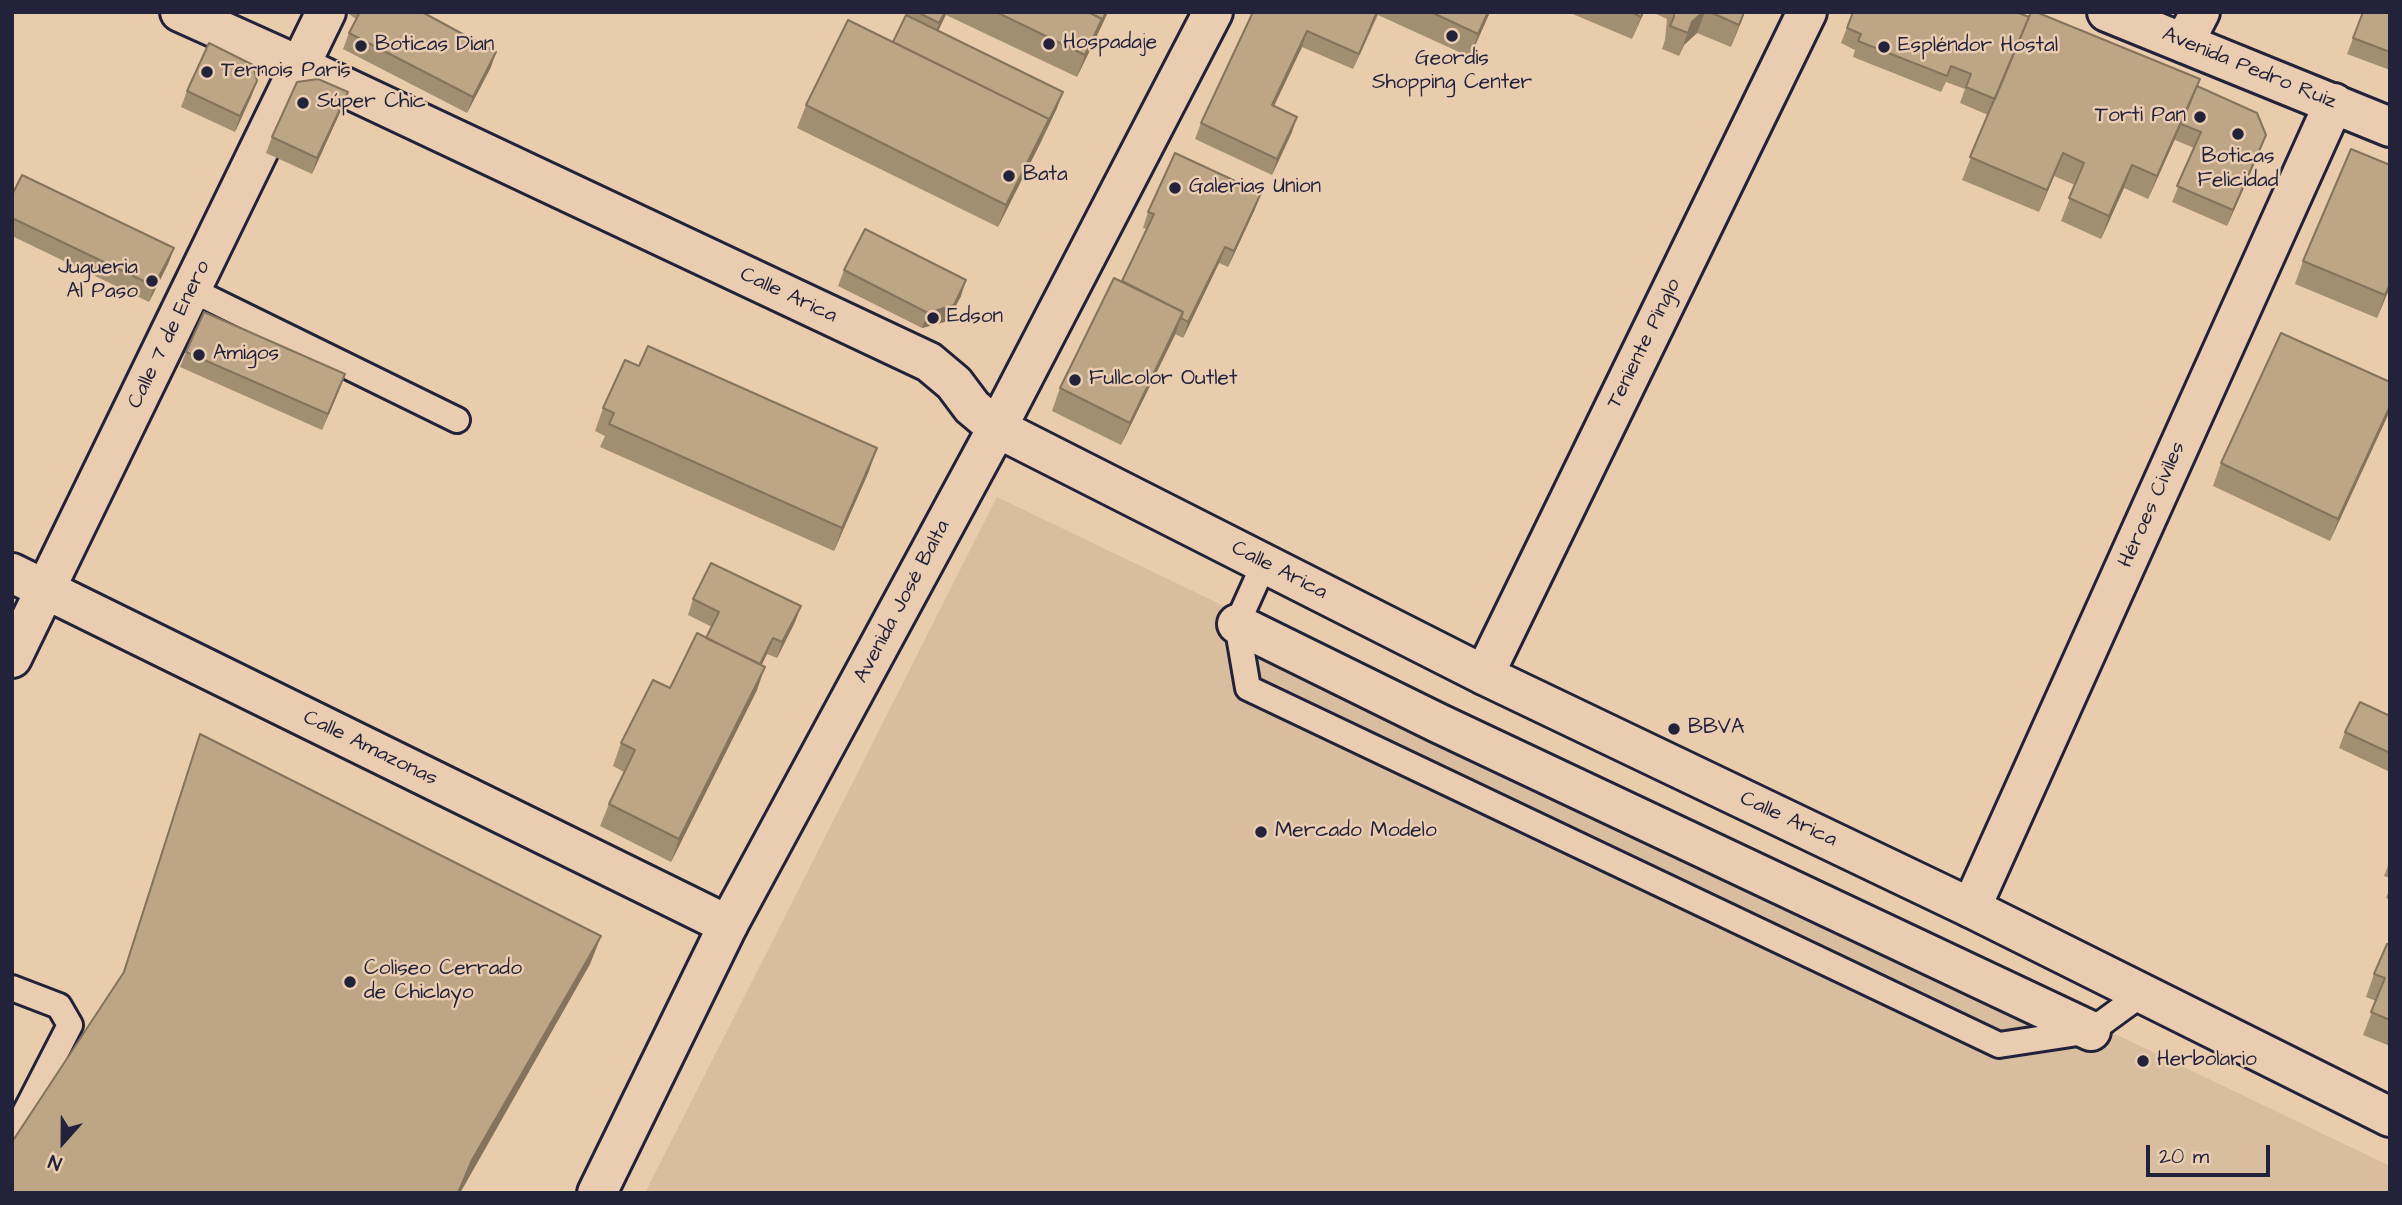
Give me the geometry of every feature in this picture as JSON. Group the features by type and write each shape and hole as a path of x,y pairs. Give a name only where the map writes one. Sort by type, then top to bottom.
{"street":[{"name":"Calle Arica","path":"180,12 929,362 954,383 972,407 997,428 1484,676 1971,908 2390,1117"},
{"name":"Calle 7 de Enero","path":"12,658 29,581 192,290 327,12"},
{"name":"Avenida José Balta","path":"597,1193 728,925 997,428 1213,12"},
{"name":"Teniente Pinglo","path":"1484,676 1807,12"},
{"name":"Avenida Pedro Ruiz","path":"2107,12 2192,28 2334,103 2390,127"},
{"name":"Héroes Civiles","path":"1971,908 2334,103"},
{"name":"Calle Amazonas","path":"29,581 728,925"},
{"path":"1237,624 1438,723 2091,1031"}],"lane":[{"path":"192,290 457,420"},
{"path":"1264,564 1237,624 1248,688 1260,694 1999,1045 2091,1031 2143,993"},
{"path":"12,988 59,1006 70,1025 12,1138"}],"shaded area":[{"name":"Mercado Modelo","path":"997,497 2390,1166 2390,1193 645,1193"}],"building":[{"path":"360,12 422,12 496,52 473,97 349,33"},
{"path":"917,12 945,12 939,23"},
{"path":"996,12 1088,12 1102,19 1085,55"},
{"path":"1088,12 1106,12 1100,26 1102,19"},
{"path":"1253,12 1377,12 1359,54 1307,31 1272,105 1297,117 1277,159 1201,123"},
{"path":"1431,12 1488,12 1478,34"},
{"path":"1674,12 1703,12 1692,22 1688,33 1670,26"},
{"path":"1710,12 1744,12 1739,25"},
{"path":"1853,12 2016,12 2029,17 1995,99 1966,87 1971,74 1951,66 1947,76 1858,41 1861,34 1847,28"},
{"path":"2031,12 2200,79 2157,176 2132,165 2109,216 2069,198 2084,163 2063,153 2047,190 1970,157"},
{"path":"2363,12 2390,12 2390,52 2353,38"},
{"path":"906,15 1063,92 1046,126 1049,119 893,42"},
{"path":"848,20 1049,119 1006,205 806,105"},
{"path":"209,43 253,65 257,81 240,116 187,91"},
{"path":"318,79 348,92 317,158 272,137 297,82"},
{"path":"2197,86 2257,113 2266,135 2233,210 2177,186 2201,132 2181,124"},
{"path":"2351,149 2390,165 2390,284 2385,295 2303,261"},
{"path":"1175,153 1261,193 1234,251 1225,247 1188,322 1181,318 1183,312 1122,281 1154,214 1148,212"},
{"path":"22,175 174,248 154,286 12,218 12,195"},
{"path":"865,229 966,280 954,305 928,313 844,270"},
{"path":"1114,278 1183,312 1130,423 1060,388"},
{"path":"204,312 345,374 328,414 186,352"},
{"path":"2281,333 2390,382 2390,406 2338,519 2221,463"},
{"path":"648,346 877,448 842,528 609,424 614,413 603,408 625,360 639,366"},
{"path":"711,563 801,606 782,642 773,638 760,664 706,638 719,612 693,599"},
{"path":"697,633 765,667 679,839 609,804 635,750 621,743 653,680 670,688"},
{"path":"2360,702 2390,716 2390,753 2345,732"},
{"name":"Coliseo Cerrado de Chiclayo","path":"200,734 601,936 472,1160 458,1193 12,1193 12,1142 124,972"},
{"path":"2387,944 2390,945 2390,1020 2371,1012 2385,978 2374,974"}],"place":[{"name":"Geordis Shopping Center","path":"1452,36"},
{"name":"Hospadaje","path":"1049,44"},
{"name":"Boticas Dian","path":"361,46"},
{"name":"Espléndor Hostal","path":"1884,47"},
{"name":"Ternois Paris","path":"207,72"},
{"name":"Súper Chic","path":"303,103"},
{"name":"Torti Pan","path":"2200,117"},
{"name":"Boticas Felicidad","path":"2238,134"},
{"name":"Bata","path":"1009,176"},
{"name":"Galerias Union","path":"1175,188"},
{"name":"Jugueria Al Paso","path":"152,281"},
{"name":"Edson","path":"933,318"},
{"name":"Amigos","path":"199,355"},
{"name":"Fullcolor Outlet","path":"1075,380"},
{"name":"BBVA","path":"1674,729"},
{"name":"Mercado Modelo","path":"1261,832"},
{"name":"Coliseo Cerrado de Chiclayo","path":"350,982"},
{"name":"Herbolario","path":"2143,1061"}]}
